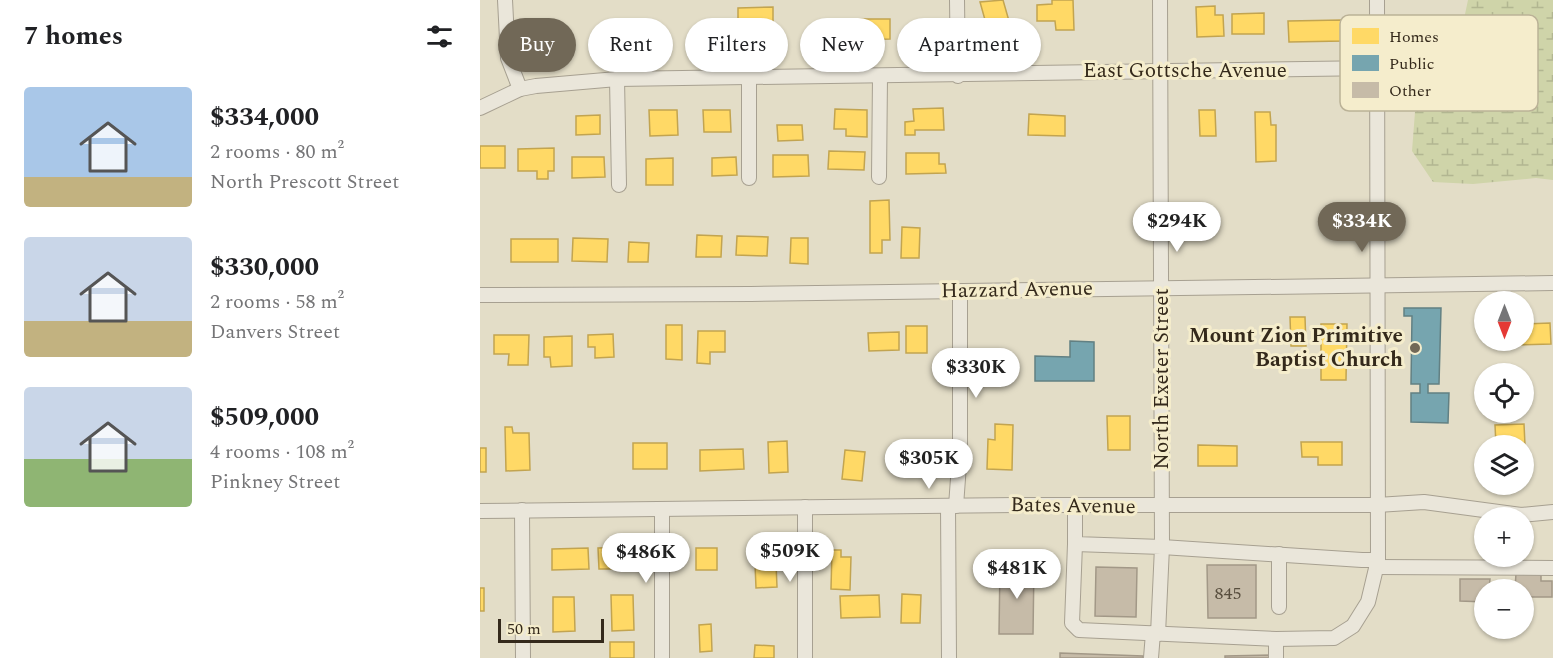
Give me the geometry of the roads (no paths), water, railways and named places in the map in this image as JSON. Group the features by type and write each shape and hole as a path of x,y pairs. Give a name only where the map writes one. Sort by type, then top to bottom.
{"street":[{"path":"505,0 508,58 520,89"},
{"path":"957,0 958,76"},
{"name":"North Exeter Street","path":"1151,658 1156,633 1162,547 1160,0"},
{"name":"East Gottsche Avenue","path":"480,108 520,89 617,79 958,76 1340,69"},
{"path":"749,77 749,178"},
{"path":"879,177 880,77"},
{"path":"617,79 619,185"},
{"path":"1075,506 1072,623 1079,630 1276,639 1334,638 1353,626 1368,602 1377,564 1377,111"},
{"name":"Hazzard Avenue","path":"480,295 1378,287 1553,283"},
{"path":"949,658 952,506 960,451 960,291"},
{"name":"Bates Avenue","path":"480,511 952,506 1377,505 1424,502 1521,515 1553,512"},
{"path":"805,507 805,658"},
{"path":"662,509 662,658"},
{"path":"522,510 523,658"},
{"path":"1074,544 1279,554 1377,564 1553,568"},
{"path":"1279,554 1279,608"},
{"path":"1276,639 1276,658"}],"place":[{"name":"Mount Zion Primitive Baptist Church","path":"1415,348"}]}
